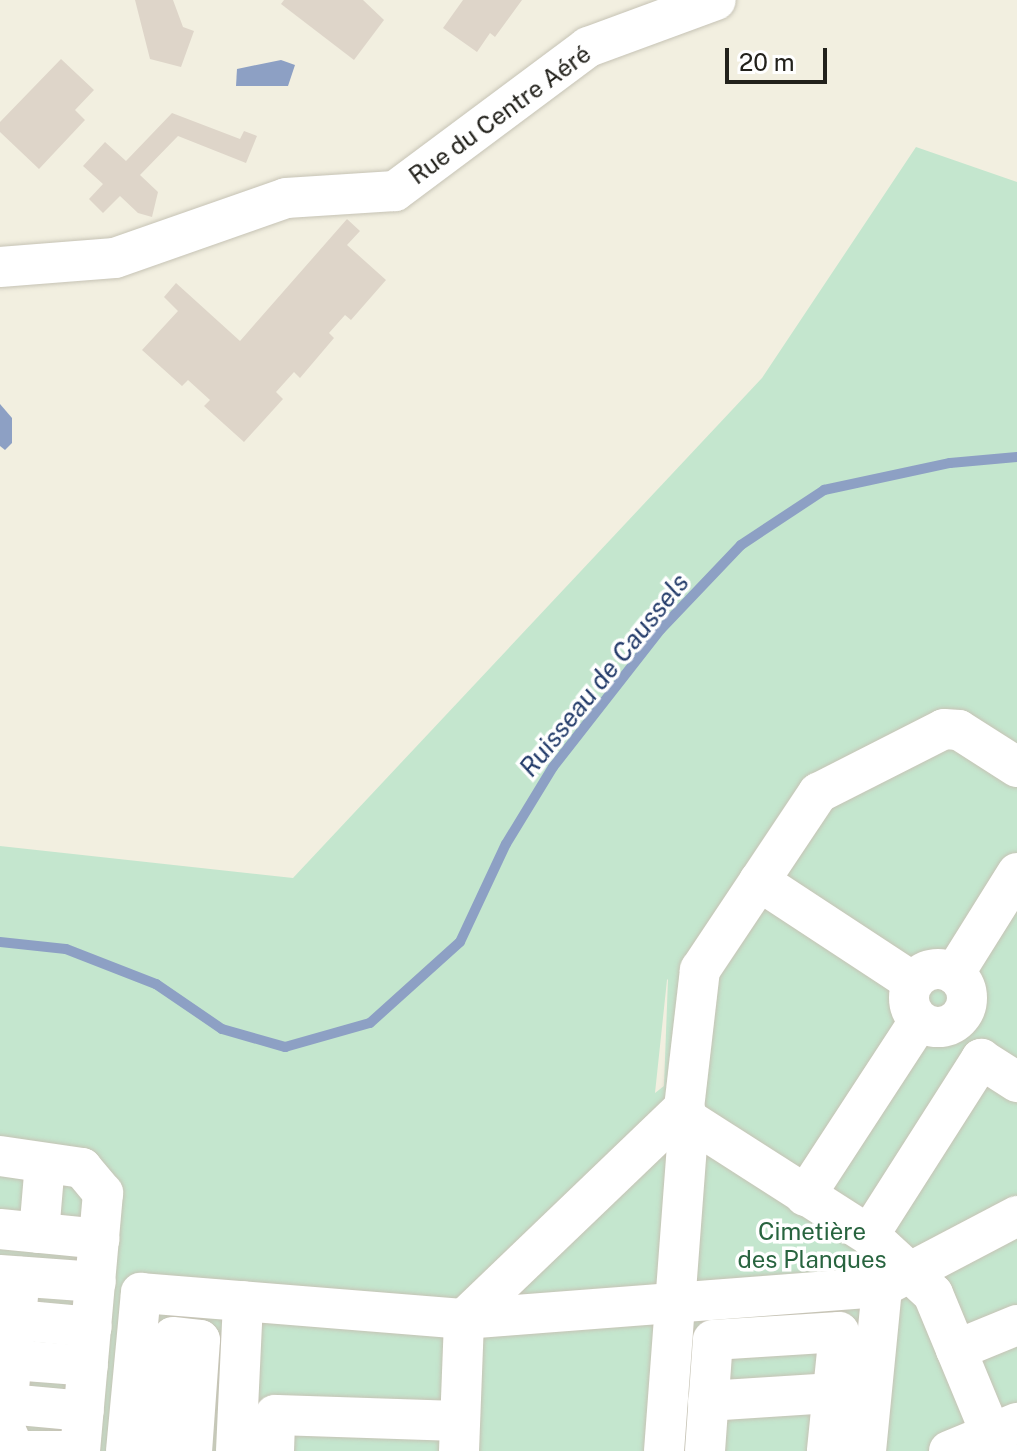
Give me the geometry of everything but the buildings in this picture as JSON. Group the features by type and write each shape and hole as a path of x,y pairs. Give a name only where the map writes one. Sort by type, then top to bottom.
{"lane":[{"name":"Rue du Centre Aéré","path":"0,267 115,258 286,198 395,191 588,47 716,0"},
{"path":"664,1451 686,1114 700,970 818,793 928,733 959,730 1017,767"},
{"path":"954,974 1017,873"},
{"path":"759,881 913,982"},
{"path":"932,969 954,974 967,992 962,1015 942,1027 919,1021 909,1003 913,982 932,969"},
{"path":"962,1015 1017,1052"},
{"path":"805,1196 919,1021"},
{"path":"869,1235 981,1059 1017,1082"},
{"path":"686,1114 805,1196 869,1235 896,1278 933,1294 956,1350 1002,1436 949,1451"},
{"path":"274,1451 275,1415 333,1434 460,1436 464,1319 686,1114"},
{"path":"0,1156 82,1168 103,1193 100,1239 92,1327 80,1451 13,1450 5,1429 8,1404 6,1360 16,1320 10,1276 96,1282"},
{"path":"39,1233 45,1163"},
{"path":"126,1451 141,1293 464,1319 674,1303 896,1278 1017,1216"},
{"path":"0,1229 100,1239"},
{"path":"866,1451 896,1278"},
{"path":"179,1438 237,1440 243,1301"},
{"path":"16,1320 92,1327"},
{"path":"956,1350 1017,1325"},
{"path":"705,1451 713,1340 839,1332 827,1451"},
{"path":"6,1360 88,1366"},
{"path":"708,1401 833,1393"},
{"path":"8,1404 84,1411"}],"green space":[{"name":"Cimetière des Planques","path":"916,147 1017,182 1017,1451 0,1451 0,846 293,878 762,378","holes":["668,979 664,1086 655,1093"]}],"water":[{"path":"281,60 295,65 288,86 236,86 237,69"},
{"path":"0,404 12,418 12,443 5,450 0,446"}],"waterway":[{"name":"Ruisseau de Caussels","path":"0,942 66,949 156,984 222,1029 285,1047 370,1023 460,942 506,844 553,767 661,629 741,545 824,490 950,463 1017,457"}]}
